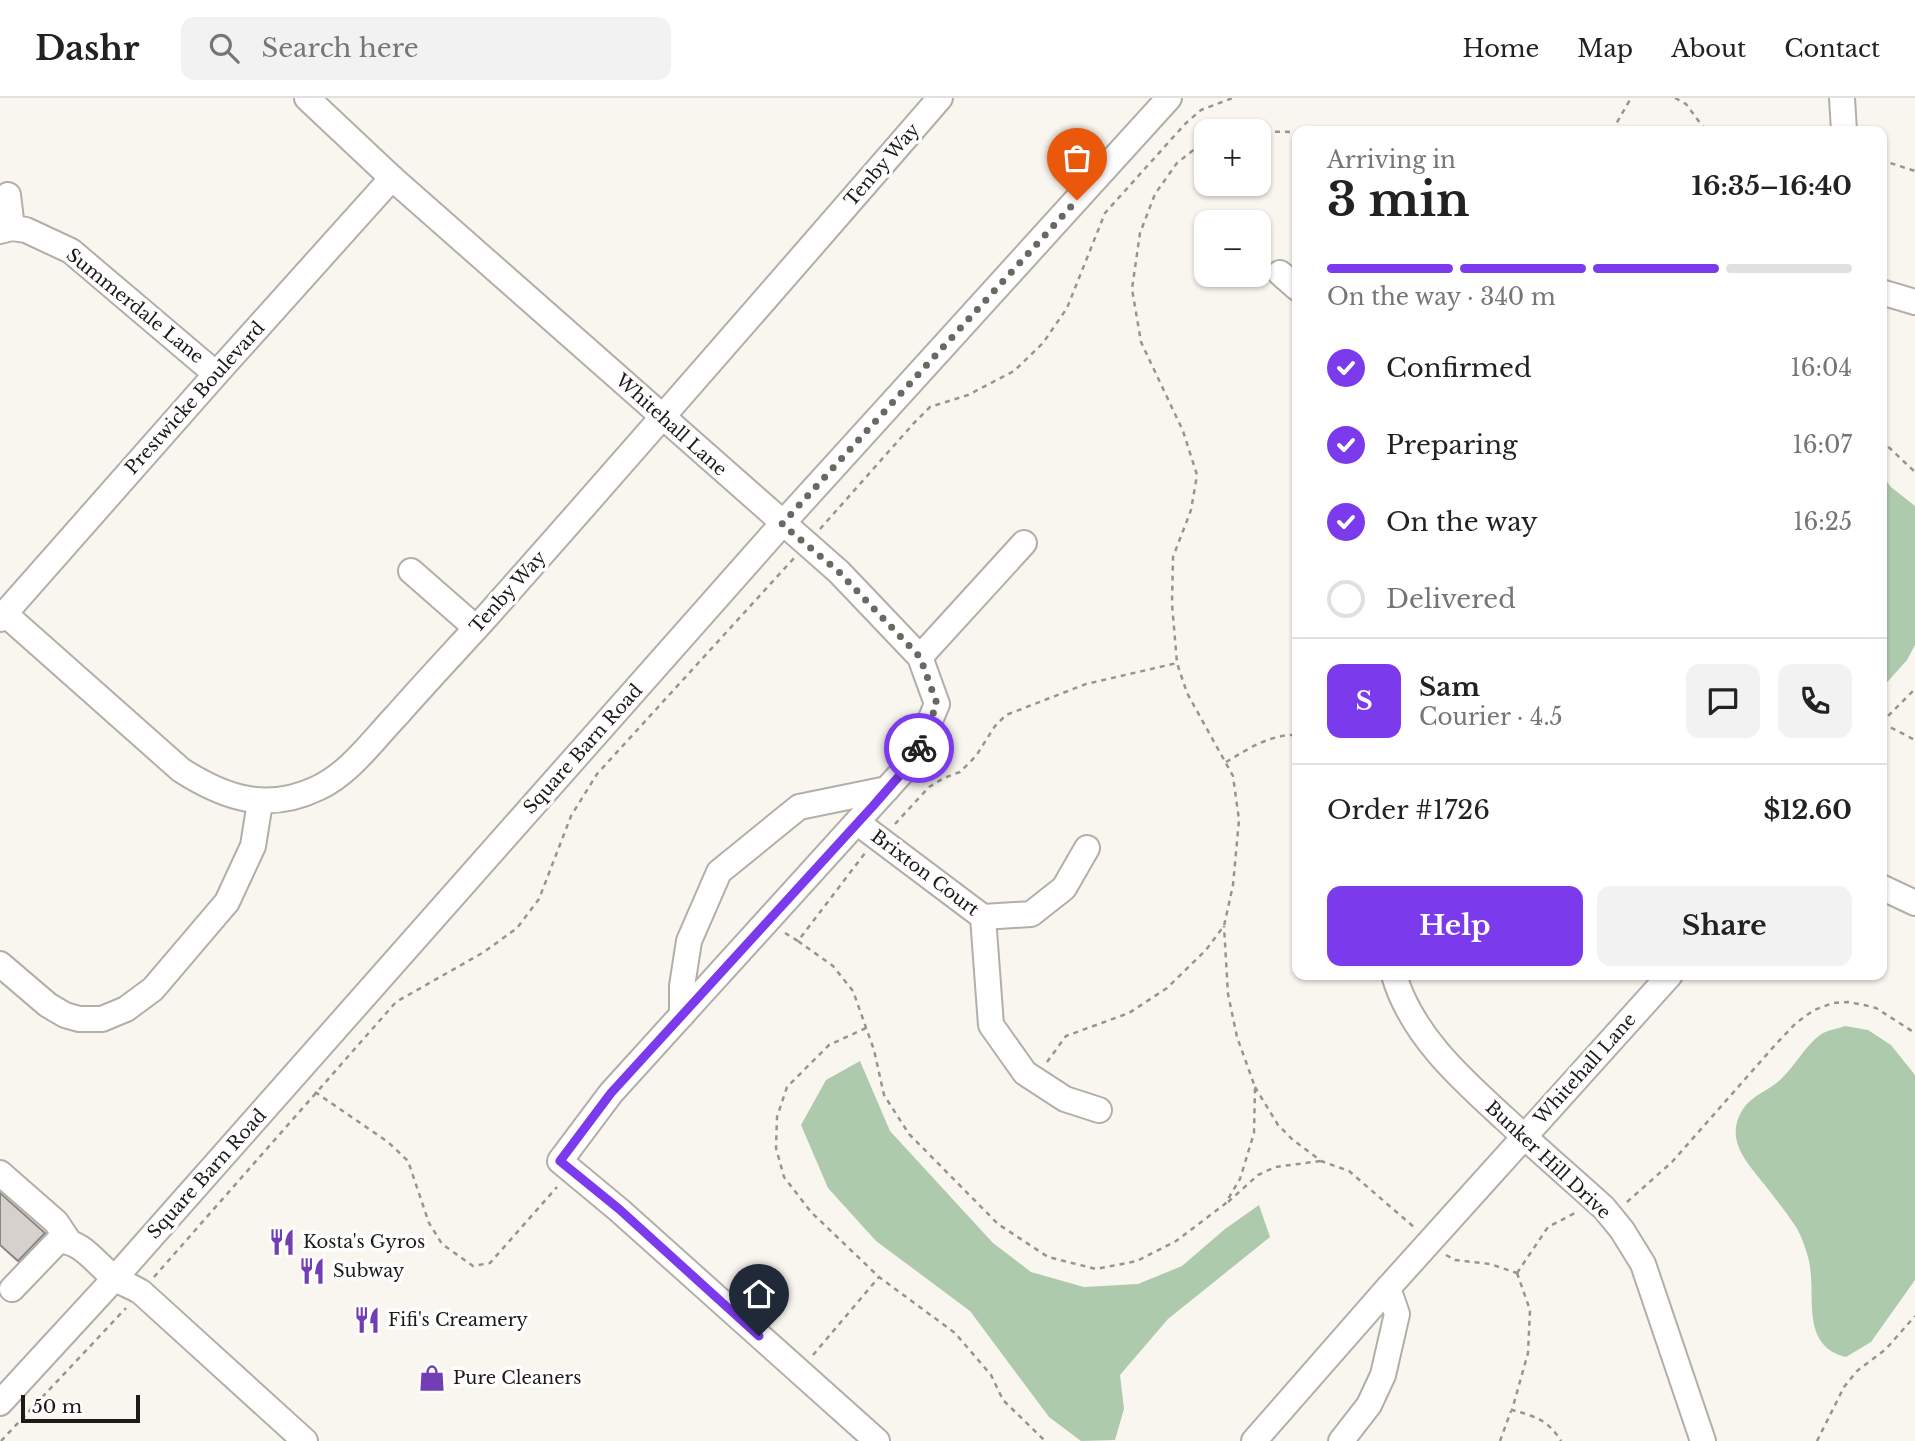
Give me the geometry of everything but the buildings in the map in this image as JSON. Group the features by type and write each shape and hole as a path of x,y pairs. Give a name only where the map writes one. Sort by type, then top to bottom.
{"street":[{"name":"Whitehall Lane","path":"307,98 392,178 839,572 920,657 937,704 914,759 611,1093 560,1161 571,1171"},
{"name":"Tenby Way","path":"2,616 181,770 208,787 260,802 302,795 320,787 339,775 476,628 940,98"},
{"name":"Square Barn Road","path":"0,1404 115,1278 782,524 1169,98"},
{"path":"1842,98 1844,126"},
{"name":"Prestwicke Boulevard","path":"2,616 392,178"},
{"name":"Summerdale Lane","path":"8,195 6,229 26,230 71,251 216,374"},
{"path":"1887,294 1915,302"},
{"path":"920,657 1024,543"},
{"path":"411,571 476,628"},
{"path":"682,1015 682,986 689,941 719,872 799,807 887,789"},
{"path":"0,964 48,1005 65,1015 79,1019 102,1019 126,1009 153,989 227,902 253,846 260,802"},
{"name":"Brixton Court","path":"858,822 982,917 1031,914 1064,888 1087,848"},
{"path":"1887,890 1915,903"},
{"path":"982,917 991,1025 1025,1073 1065,1099 1099,1110"},
{"name":"Bunker Hill Drive","path":"1395,980 1414,1021 1464,1082 1604,1208 1622,1230 1643,1264 1703,1441"},
{"name":"Whitehall Lane","path":"1254,1441 1429,1241 1665,980"},
{"path":"571,1171 619,1209 877,1441"},
{"path":"0,1172 56,1222 68,1240 115,1278 141,1292 305,1441"},
{"path":"12,1289 58,1241 68,1240"},
{"path":"1341,1441 1369,1405 1383,1375 1397,1314 1388,1288"}],"path":[{"path":"1,1441 141,1292 396,1002 452,971 517,928 539,899 571,816 597,774 930,407 968,395 1014,371 1043,344 1067,308 1105,213 1185,124 1201,110 1233,98"},
{"path":"1615,126 1631,98"},
{"path":"1675,98 1686,104 1702,126"},
{"path":"1271,132 1292,132"},
{"path":"1194,150 1177,163 1155,194 1140,233 1132,289 1141,342 1183,430 1197,475 1191,510 1173,556 1172,604 1177,663 1186,694 1233,776 1239,820 1233,885 1224,926 1228,993 1237,1037 1255,1087 1278,1125 1293,1140 1321,1161 1349,1171 1436,1250 1455,1260 1490,1264 1517,1273"},
{"path":"1887,162 1915,171"},
{"path":"1887,446 1915,472"},
{"path":"798,941 866,852 929,787 960,772 976,756 995,726 1006,715 1086,684 1177,663"},
{"path":"1887,718 1915,689"},
{"path":"1887,726 1915,740"},
{"path":"1226,762 1261,742 1292,735"},
{"path":"767,922 833,966 853,991 874,1050 884,1095 909,1134 998,1224 1048,1257 1096,1269 1137,1261 1176,1241 1258,1175 1275,1167 1321,1161"},
{"path":"1034,1079 1066,1036 1129,1013 1167,988 1206,950 1224,926"},
{"path":"1517,1273 1548,1227 1583,1208 1618,1207 1627,1202 1672,1162 1776,1044 1796,1023 1814,1010 1833,1003 1864,1005 1876,1008 1915,1033"},
{"path":"866,1028 829,1045 787,1087 777,1116 776,1148 784,1177 811,1212 879,1277 955,1333 991,1376 1003,1400 1045,1441"},
{"path":"1225,1204 1241,1179 1254,1133 1255,1087"},
{"path":"315,1092 388,1142 408,1161 429,1223 442,1244 473,1266 491,1263 571,1171"},
{"path":"1500,1441 1528,1353 1530,1310 1517,1273"},
{"path":"799,1373 879,1277"},
{"path":"1817,1441 1843,1387 1857,1371 1886,1349 1915,1316"},
{"path":"1512,1410 1534,1416 1552,1427 1561,1441"}],"shaded area":[{"path":"1887,482 1915,506 1915,645 1907,660 1887,682"},
{"path":"1845,1026 1868,1030 1891,1045 1915,1075 1915,1280 1871,1342 1846,1357 1831,1351 1821,1341 1813,1316 1811,1271 1801,1237 1744,1158 1736,1130 1747,1104 1781,1079 1820,1035"},
{"path":"860,1061 890,1131 993,1243 1031,1272 1084,1287 1138,1284 1182,1266 1225,1229 1259,1205 1270,1237 1168,1319 1120,1375 1124,1409 1115,1440 1081,1441 1049,1417 970,1311 876,1241 828,1188 801,1125 826,1080"}],"way so far":[{"path":"919,748 937,704 920,657 839,572 782,524 1077,200"}],"place":[{"name":"Kosta's Gyros","path":"282,1242"},
{"name":"Subway","path":"312,1271"},
{"name":"Fifi's Creamery","path":"367,1320"},
{"name":"Pure Cleaners","path":"432,1378"}],"route":[{"path":"759,1336 619,1209 560,1161 611,1093 873,806 914,759 919,748"}]}
